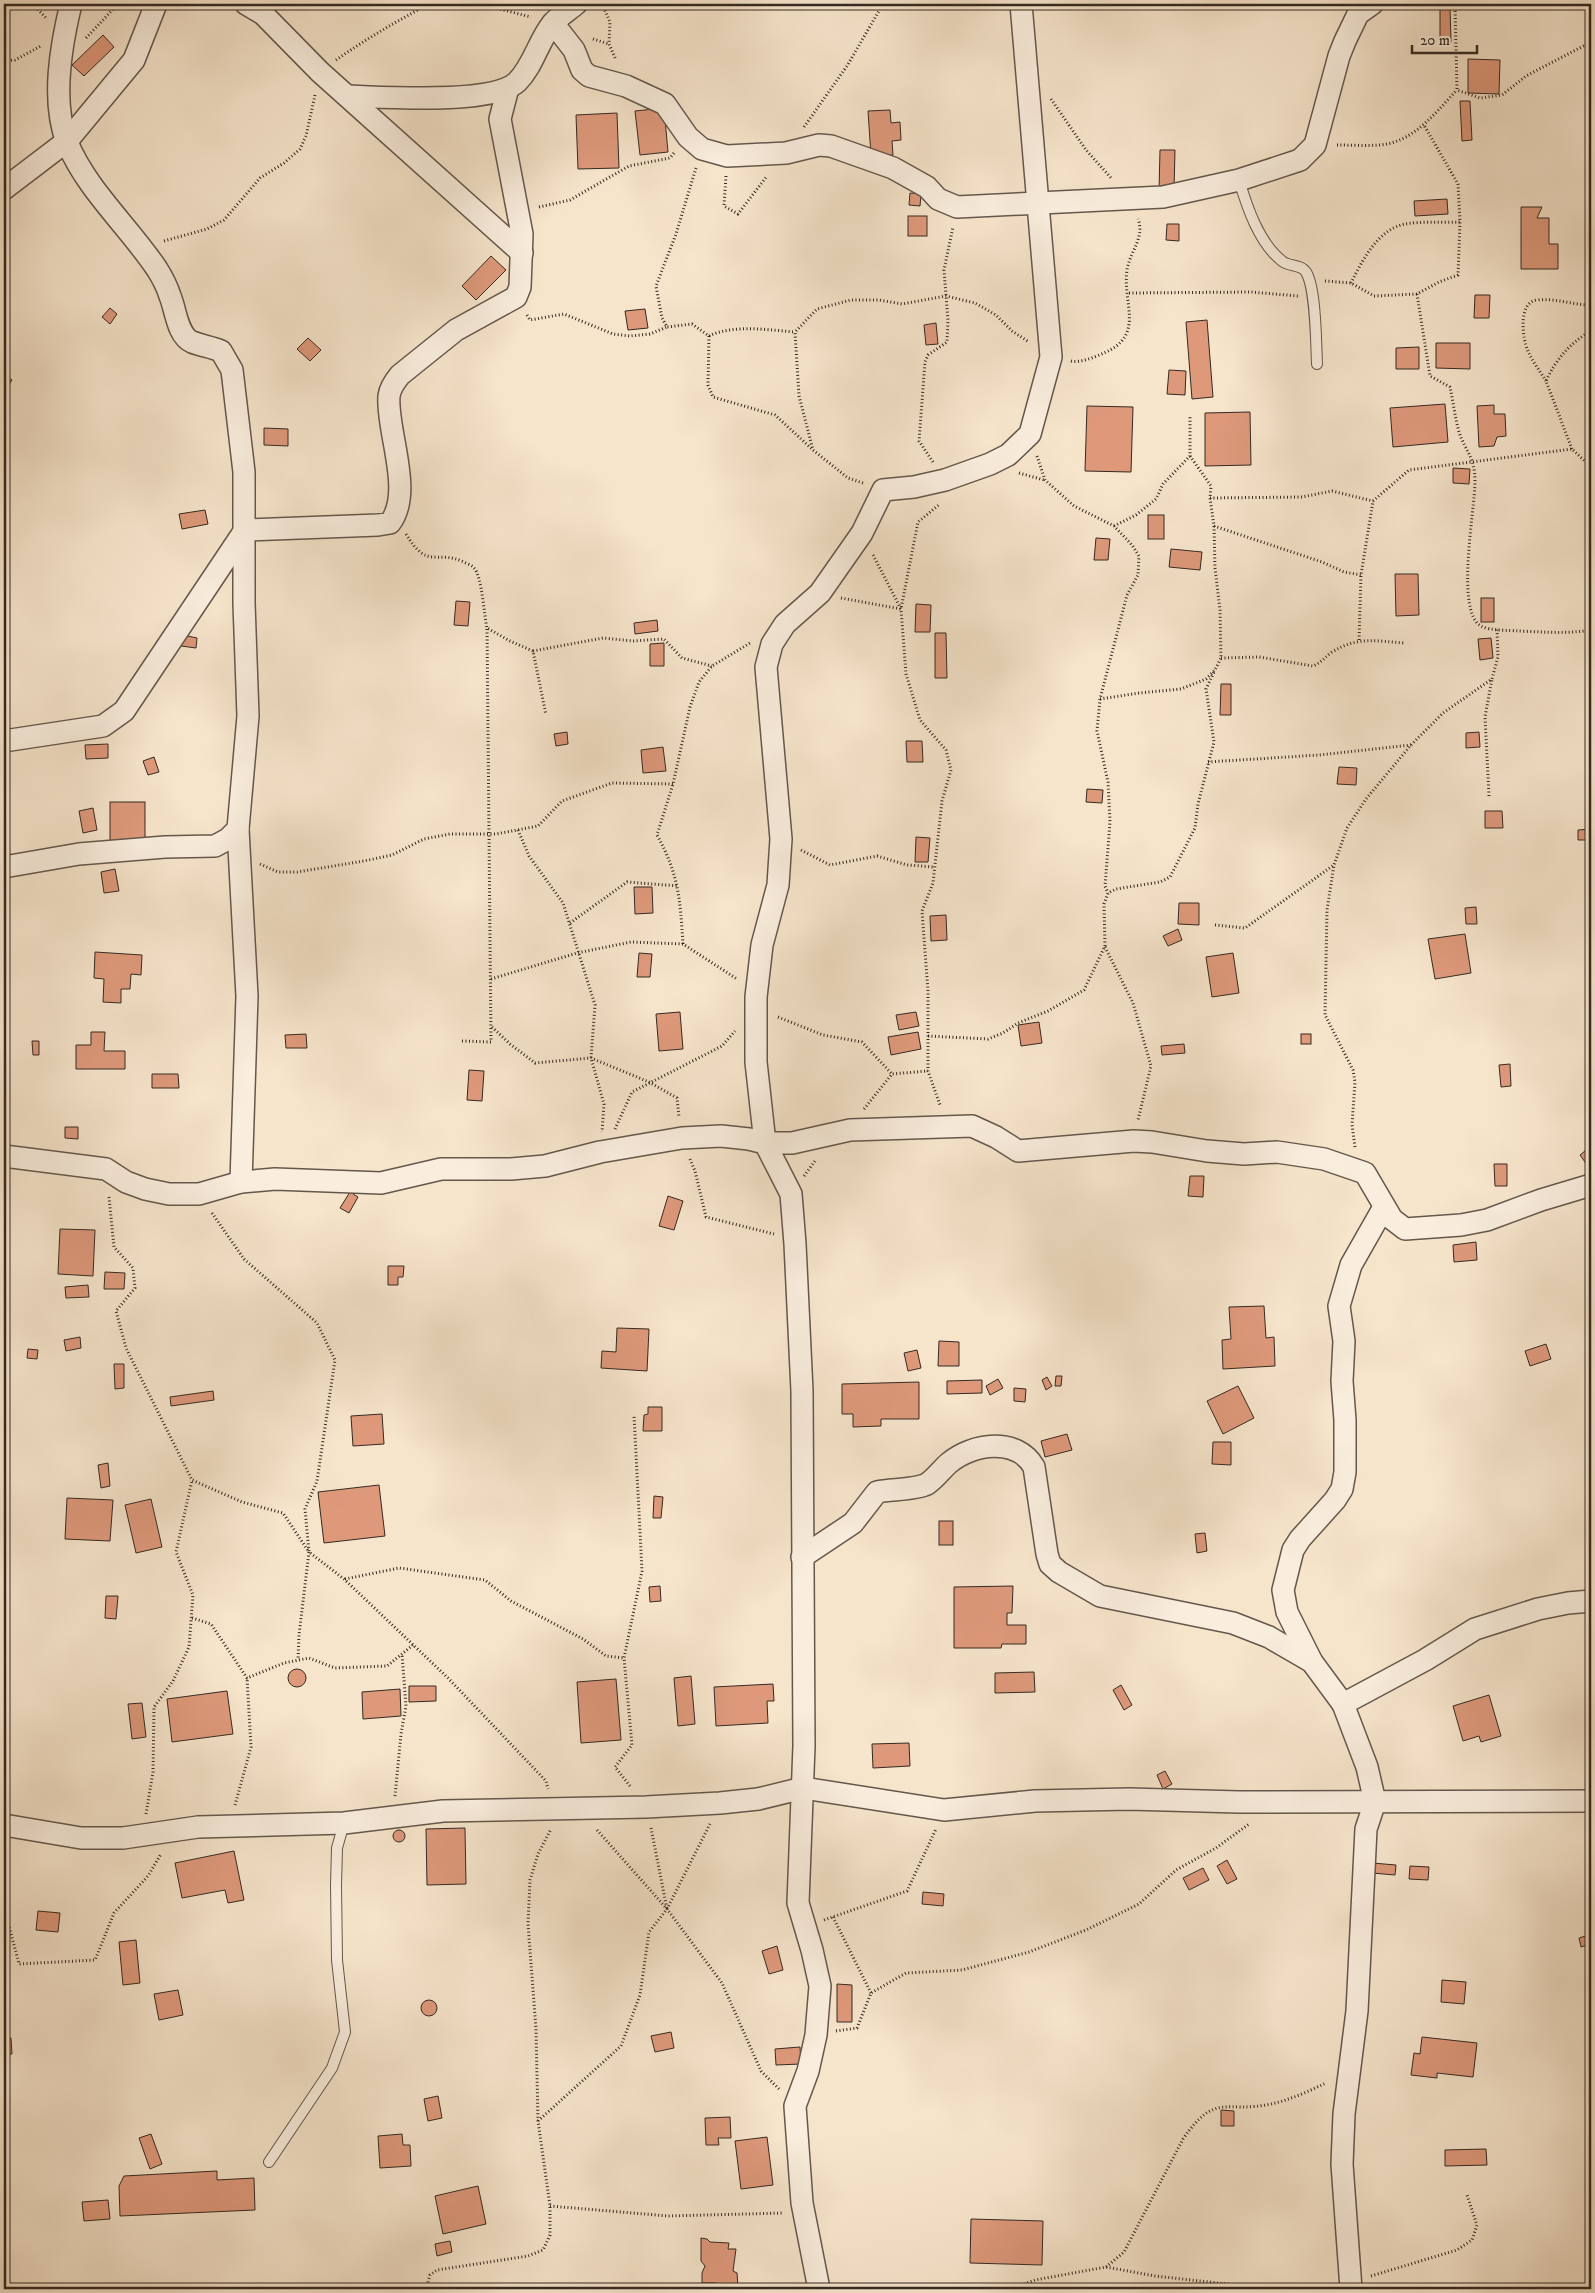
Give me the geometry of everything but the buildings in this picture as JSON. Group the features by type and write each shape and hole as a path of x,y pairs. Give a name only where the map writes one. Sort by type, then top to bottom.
{"street":[{"path":"71,4 63,35 59,67 60,109 67,141 84,173 141,248 166,285 185,337 192,342 221,351 232,370 244,472 244,603 248,716 238,829 247,996 241,1182"},
{"path":"4,189 67,141 134,60 156,4"},
{"path":"246,4 263,14 320,72 522,253"},
{"path":"348,96 431,98 476,96 508,88 526,71 553,23 576,4"},
{"path":"819,2289 803,2212 795,2106 808,2072 816,2035 820,1986 798,1903 803,1788 802,1391 792,1194 765,1143 756,1062 756,999 762,945 778,885 781,839 766,667 772,644 785,624 820,593 862,533 877,497 883,490 909,488 946,489 1008,455 1030,434 1052,357 1021,4"},
{"path":"553,23 574,50 582,70 590,76 626,86 665,104 695,143 727,156 786,152 819,145 831,146 893,168 927,186 938,199 957,207 1163,197 1239,180 1300,160 1315,145 1339,56 1359,7"},
{"path":"245,530 378,525 390,523 396,516 399,460 389,396 393,384 400,375 456,330 516,297 520,288 522,253 518,212 500,119 508,88"},
{"path":"4,741 104,726 124,710 245,530"},
{"path":"4,867 79,854 165,847 216,846 228,839 238,829"},
{"path":"4,1156 106,1169 126,1182 146,1189 169,1194 199,1194 241,1182 275,1179 381,1183 441,1169 512,1169 545,1166 600,1152 682,1138 721,1136 749,1138 765,1143 792,1143 850,1130 972,1126 996,1137 1018,1151 1134,1141 1207,1151 1287,1154 1324,1159 1365,1173 1392,1219 1405,1229 1461,1225 1487,1220 1591,1184"},
{"path":"1352,2286 1342,2164 1344,2114 1357,2011 1366,1829 1375,1802 1367,1768 1343,1704 1312,1662 1287,1612 1283,1590 1293,1550 1342,1489 1345,1472 1345,1420 1342,1381 1344,1342 1339,1306 1351,1265 1384,1207"},
{"path":"802,1557 853,1523 877,1492 926,1484 949,1462 967,1451 990,1447 1019,1450 1030,1459 1034,1467 1047,1554 1050,1564 1059,1572 1100,1596 1110,1599 1148,1604 1233,1623 1269,1637 1312,1662"},
{"path":"1343,1704 1425,1660 1475,1629 1538,1609 1591,1601"},
{"path":"4,1825 81,1838 142,1836 176,1829 245,1825 344,1823 443,1811 578,1809 720,1803 758,1799 803,1788 944,1810 1035,1801 1129,1799 1239,1802 1591,1801"}],"lane":[{"path":"1239,180 1245,203 1259,232 1284,263 1304,269 1307,274 1312,297 1317,364"},
{"path":"269,2162 332,2068 345,2032 337,1960 336,1885 337,1848 344,1823"}],"path":[{"path":"4,62 15,60 63,35 33,4"},
{"path":"85,39 118,4"},
{"path":"141,248 207,229 224,220 260,178 284,163 300,148 306,136 320,72 374,34 429,4"},
{"path":"480,4 553,23"},
{"path":"602,4 610,22 609,44 626,86"},
{"path":"1315,145 1381,145 1404,139 1424,125 1457,90 1455,4"},
{"path":"1457,90 1480,98 1502,95 1526,76 1591,42"},
{"path":"813,450 799,396 795,332 817,309 842,302 879,300 902,304 946,296 975,303 996,315 1012,331 1052,357 1076,362 1116,348 1126,337 1129,324 1127,270 1140,240 1140,225 1131,199 1086,150 1047,94"},
{"path":"1307,274 1322,281 1351,283 1374,296 1417,294 1439,282 1458,276 1460,222 1458,184 1424,125"},
{"path":"518,212 570,200 629,166 670,158 695,143"},
{"path":"667,327 662,318 656,286 676,234 695,143"},
{"path":"953,1127 940,1105 928,1071 928,991 922,911 932,883 942,801 951,770 946,750 920,720 906,674 901,609 918,522 946,489 919,441 925,362 928,355 947,342 944,270 957,207"},
{"path":"1351,283 1364,257 1381,237 1393,228 1405,224 1460,222"},
{"path":"1128,293 1251,292 1312,297"},
{"path":"1417,294 1430,376 1450,387 1460,433 1474,461 1475,483 1468,555 1469,607 1472,618 1482,626 1497,629 1569,634 1591,630"},
{"path":"516,297 530,320 564,314 613,334 630,336 650,334 667,327 692,324 709,336"},
{"path":"1591,305 1578,305 1565,301 1536,300 1530,302 1522,316 1527,349 1546,380 1572,449 1591,467"},
{"path":"709,336 718,332 732,330 795,332"},
{"path":"1546,380 1564,352 1579,338 1591,331"},
{"path":"709,336 708,385 713,397 775,415 813,450 848,478 883,490"},
{"path":"1134,1141 1151,1066 1133,1003 1105,946 1104,904 1108,894 1116,889 1160,882 1170,877 1196,828 1198,804 1214,742 1206,689 1221,658 1220,610 1215,568 1214,526 1210,498 1211,486 1190,456 1190,416"},
{"path":"1030,434 1044,480 1074,506 1114,526 1139,556 1138,575 1127,595 1100,699 1097,731 1109,792 1110,822 1105,886 1108,894"},
{"path":"1359,640 1360,575 1373,501 1410,470 1572,449"},
{"path":"1114,526 1136,515 1156,499 1163,484 1190,456"},
{"path":"1210,498 1302,496 1332,491 1373,501"},
{"path":"396,516 419,552 430,558 456,558 474,567 480,579 486,628 492,1042 462,1041"},
{"path":"1214,526 1322,562 1344,572 1360,575"},
{"path":"862,533 901,609"},
{"path":"820,593 901,609"},
{"path":"486,628 533,651 603,638 633,641 664,640 682,658 712,666"},
{"path":"1489,796 1485,716 1498,657 1497,629"},
{"path":"683,944 678,886 671,861 658,835 673,784 690,707 699,682 712,666 755,640"},
{"path":"1221,658 1259,657 1313,666 1321,663 1333,651 1359,640 1404,643"},
{"path":"533,651 546,715"},
{"path":"1100,699 1139,692 1181,689 1206,679 1215,670"},
{"path":"1365,1173 1355,1149 1352,1125 1355,1082 1353,1070 1325,1015 1327,910 1334,865 1347,828 1366,799 1442,713 1492,678"},
{"path":"1208,762 1319,755 1411,746"},
{"path":"256,860 261,865 278,872 297,872 392,855 424,839 450,834 488,834 538,826 562,801 612,783 673,784"},
{"path":"518,830 529,856 563,903 577,953 595,1005 591,1058 604,1104 600,1152"},
{"path":"780,852 802,850 830,865 877,856 908,865 934,868"},
{"path":"1215,925 1245,928 1334,865"},
{"path":"569,923 627,882 678,886"},
{"path":"491,979 577,953 631,942 683,944 780,1019 823,1035 862,1042 892,1074"},
{"path":"928,1036 988,1039 1003,1033 1018,1023 1048,1011 1084,990 1105,946"},
{"path":"600,1152 618,1123 632,1092 722,1046 756,999"},
{"path":"106,1169 114,1247 133,1268 135,1288 116,1311 126,1348 192,1480 176,1552 193,1595 189,1647 173,1681 154,1707 153,1772 142,1836"},
{"path":"199,1194 244,1260 317,1323 335,1360 318,1481 305,1509 309,1552 299,1635 298,1660"},
{"path":"632,1745 624,1658 642,1571 634,1415"},
{"path":"192,1480 242,1502 283,1513 309,1552 344,1579 448,1678 546,1781 555,1808 551,1831 538,1854 530,1880 528,1924 536,2030 538,2121 550,2206 550,2235 543,2250 528,2256 438,2270 430,2275 426,2289"},
{"path":"344,1579 399,1568 485,1580 511,1601 583,1639 606,1656 624,1658"},
{"path":"192,1618 211,1624 247,1678 250,1748 234,1803 245,1825"},
{"path":"247,1678 284,1663 309,1658 335,1668 387,1666 413,1645"},
{"path":"393,1817 401,1734 406,1706 402,1654"},
{"path":"538,2121 621,2046 640,1995 649,1932 667,1908 720,1803"},
{"path":"578,1809 667,1908 722,1983 761,2071 795,2106"},
{"path":"805,1926 907,1891 944,1810"},
{"path":"816,2035 857,2028 871,1993 906,1973 962,1970 1029,1952 1086,1930 1139,1904 1176,1870 1216,1848 1253,1822"},
{"path":"4,1907 19,1964 95,1960 114,1913 148,1876 176,1829"},
{"path":"833,1917 871,1993"},
{"path":"1106,2267 1124,2252 1183,2139 1195,2122 1206,2112 1221,2107 1271,2104 1350,2074"},
{"path":"1352,2286 1391,2268 1458,2250 1472,2240 1477,2225 1468,2195"},
{"path":"550,2206 668,2216 803,2212"},
{"path":"1011,2289 1034,2280 1106,2267 1155,2276 1236,2285 1250,2289"}]}
